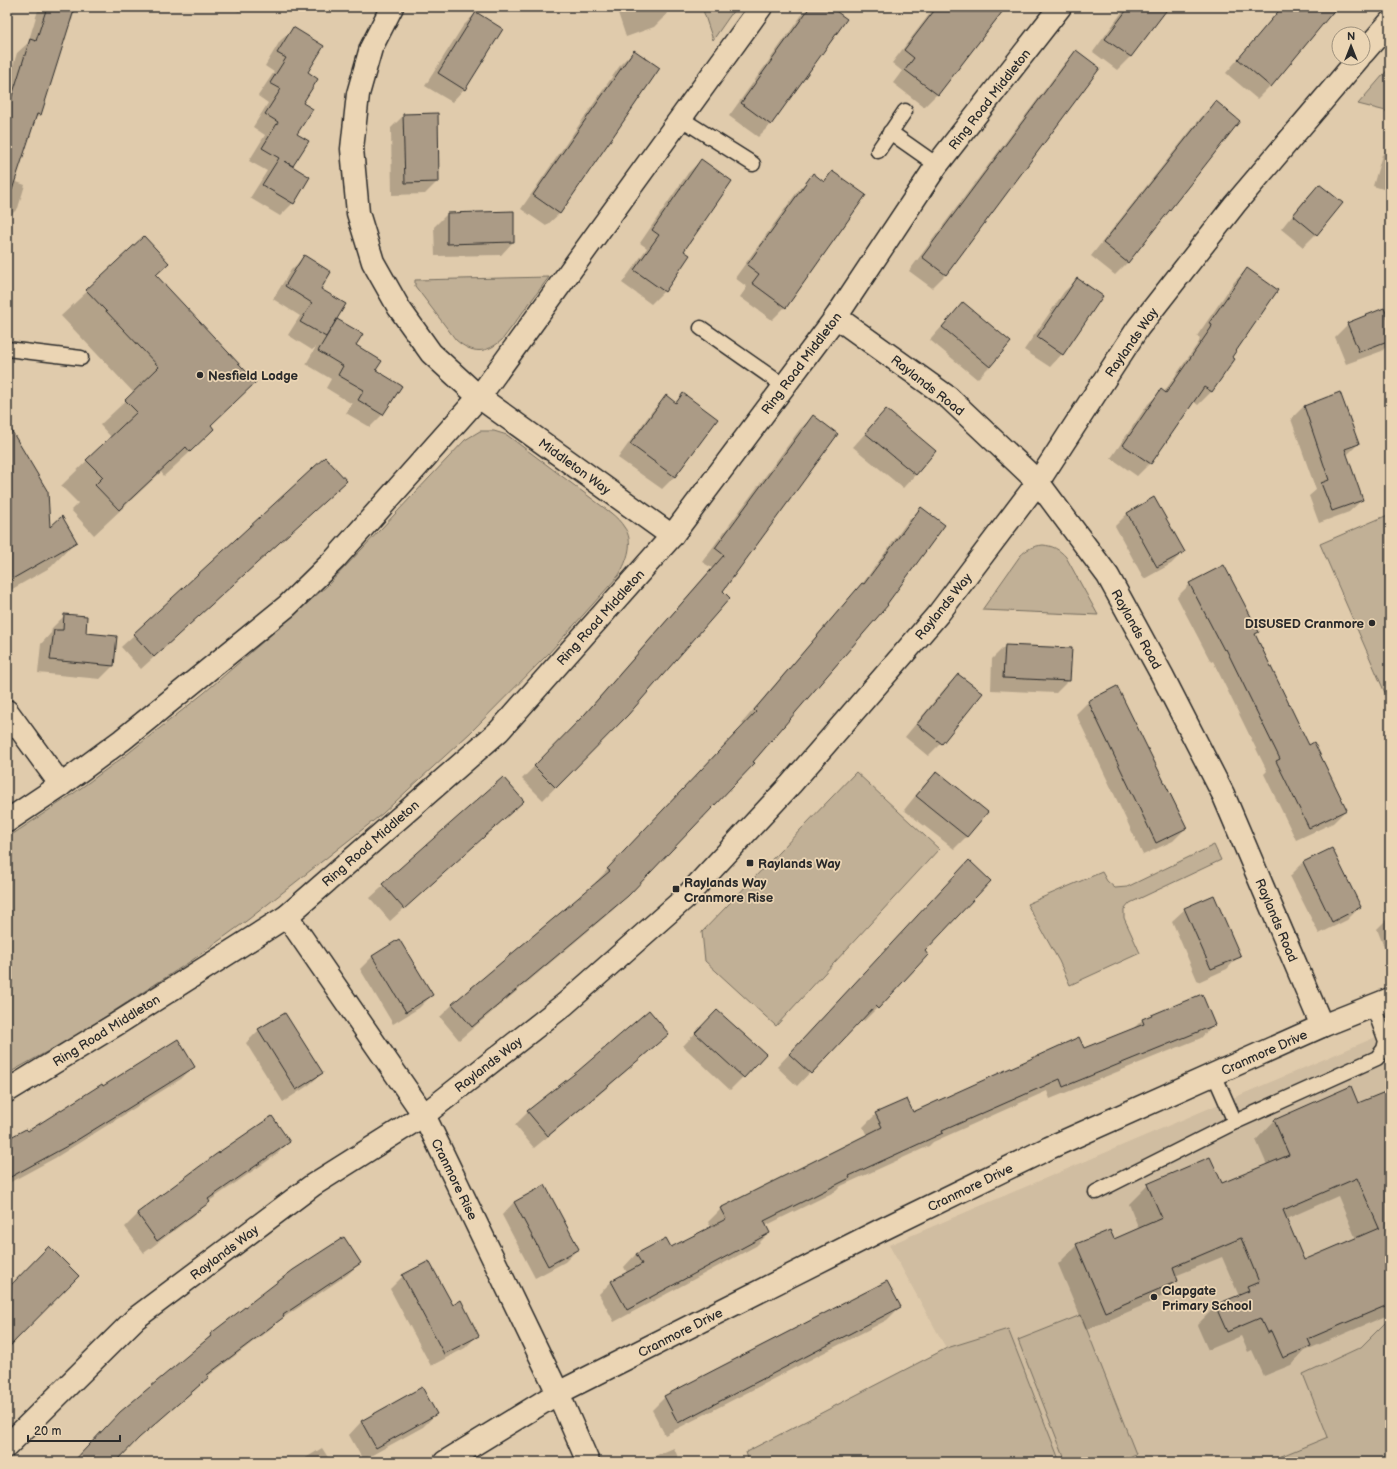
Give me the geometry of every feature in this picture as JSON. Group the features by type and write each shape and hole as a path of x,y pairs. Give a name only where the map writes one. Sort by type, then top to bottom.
{"street":[{"name":"Middleton Way","path":"392,7 371,48 358,94 352,149 358,213 373,262 399,308 431,353 479,396 672,536"},
{"path":"7,821 62,784 128,735 287,606 335,560 479,396 761,7"},
{"name":"Ring Road Middleton","path":"7,1091 120,1022 287,916 499,731 672,536 836,317 937,165 1060,7"},
{"path":"1371,44 1390,22"},
{"name":"Raylands Way","path":"7,1446 136,1318 313,1185 424,1114 566,1004 686,897 791,784 939,613 1038,482 1138,328 1236,204 1352,66"},
{"name":"Raylands Road","path":"836,317 949,398 1038,482 1108,576 1162,675 1223,794 1322,1026"},
{"path":"7,712 62,784"},
{"name":"Cranmore Rise","path":"287,916 424,1114 558,1393 588,1462"},
{"name":"Cranmore Drive","path":"445,1462 558,1393 880,1230 1035,1155 1322,1026 1382,1002"}],"lane":[{"path":"878,151 905,111"},
{"path":"680,118 753,164"},
{"path":"890,132 937,165"},
{"path":"701,328 784,386"},
{"path":"7,349 81,358"},
{"path":"1096,1192 1236,1122 1377,1058 1384,1049 1386,1041 1382,1002"},
{"path":"1214,1074 1236,1122"}],"shaded area":[{"path":"702,7 736,7 713,40"},
{"path":"1390,67 1390,112 1358,104"},
{"path":"549,277 502,340 496,345 485,350 473,350 462,345 456,340 415,286 415,280"},
{"path":"480,431 494,431 507,435 611,513 623,525 629,538 629,551 625,564 619,575 549,653 470,733 382,814 249,919 191,961 77,1035 7,1074 7,838 70,796 126,755 204,693 327,586 465,440"},
{"name":"DISUSED Cranmore","path":"1390,514 1390,701 1389,702 1320,544"},
{"path":"1043,545 1056,548 1066,557 1098,615 982,610 1020,556 1030,548"},
{"path":"856,772 939,849 776,1026 705,961 702,932"},
{"path":"1214,845 1221,860 1130,903 1124,910 1124,918 1140,953 1070,985 1059,961 1027,904 1102,872 1107,881 1115,888 1127,887"},
{"name":"Clapgate Primary School","path":"1390,1031 1390,1462 749,1462 746,1452 946,1348 889,1245"},
{"path":"1081,1315 1136,1454 1116,1462 1066,1462 1018,1340"},
{"path":"1390,1318 1390,1462 1267,1462 1328,1437 1303,1374 1361,1347"},
{"path":"1008,1329 1060,1462 749,1462 746,1452 947,1348"}],"building":[{"path":"47,7 75,7 41,115 37,114 12,190 7,189 7,112 30,39 36,41"},
{"path":"810,7 830,7 847,19 771,125 741,103"},
{"path":"937,7 1006,7 938,95 905,70 914,58 904,50"},
{"path":"1129,7 1169,7 1131,57 1105,39"},
{"path":"1282,7 1337,7 1271,87 1238,59"},
{"path":"476,12 503,29 465,90 438,73"},
{"path":"293,27 324,46 308,72 318,79 303,103 313,109 297,134 309,141 293,166 284,161 310,177 294,204 262,185 279,158 262,148 278,122 265,114 281,89 270,83 286,58 277,53"},
{"path":"634,50 660,68 560,214 533,195"},
{"path":"1076,50 1100,68 946,275 922,257"},
{"path":"1216,101 1240,121 1128,263 1103,243"},
{"path":"438,113 439,182 405,183 403,114"},
{"path":"701,159 732,181 684,251 690,255 665,292 634,270 659,235 652,230"},
{"path":"832,171 866,195 786,308 752,283 759,274 747,265 813,173 824,182"},
{"path":"1319,184 1343,203 1317,235 1293,215"},
{"path":"514,211 514,242 447,244 447,213"},
{"name":"Nesfield Lodge","path":"144,236 169,263 156,275 256,382 211,425 214,429 190,452 186,447 119,510 95,485 103,477 86,460 137,412 125,400 159,367 86,290"},
{"path":"304,255 331,272 321,289 346,304 326,337 300,322 312,303 285,286"},
{"path":"1247,268 1278,290 1232,357 1235,359 1212,392 1204,387 1151,464 1123,445 1161,389 1166,393 1211,328 1212,325 1209,323"},
{"path":"1077,278 1103,296 1063,355 1037,337"},
{"path":"963,302 1011,342 990,367 942,327"},
{"path":"1384,308 1390,323 1390,340 1359,352 1347,323"},
{"path":"337,319 363,334 356,345 382,361 376,370 402,386 383,415 358,400 364,390 338,375 343,366 318,351"},
{"path":"1340,392 1359,444 1345,449 1363,500 1332,511 1321,483 1329,480 1304,406"},
{"path":"683,393 718,419 675,477 630,444 666,395 676,403"},
{"path":"886,409 936,451 916,475 865,433"},
{"path":"813,415 838,434 723,591 730,598 628,715 556,788 534,766 585,714 724,555 715,548"},
{"path":"7,423 48,492 50,527 62,516 77,542 7,582"},
{"path":"325,457 347,481 154,657 133,634"},
{"path":"1154,497 1185,552 1157,567 1127,513"},
{"path":"921,507 945,525 887,604 888,605 753,762 755,763 628,896 472,1027 452,1004 610,871 607,869 756,712 754,710 862,583 864,584"},
{"path":"1224,565 1259,632 1255,634 1309,745 1314,742 1347,810 1309,828 1276,761 1280,759 1226,649 1224,650 1189,583"},
{"path":"64,614 87,616 86,633 117,636 114,666 50,660 54,630 63,630"},
{"path":"1005,645 1072,648 1070,681 1003,678"},
{"path":"958,674 983,693 942,744 917,724"},
{"path":"1117,686 1187,828 1156,843 1088,701"},
{"path":"937,771 988,812 967,837 916,796"},
{"path":"503,777 524,801 404,909 382,884"},
{"path":"1332,848 1361,907 1332,922 1303,862"},
{"path":"969,860 991,881 925,951 928,955 878,1009 875,1006 811,1074 789,1054"},
{"path":"1214,895 1241,957 1211,969 1184,908"},
{"path":"399,939 433,995 406,1012 372,956"},
{"path":"1202,994 1215,1025 1063,1087 1060,1079 942,1131 943,1133 849,1176 850,1178 764,1221 770,1233 627,1310 611,1281 642,1264 636,1254 666,1238 671,1247 726,1219 720,1208 882,1127 875,1113 907,1099 913,1112 1079,1037 1084,1048 1144,1024 1142,1019"},
{"path":"649,1010 669,1034 548,1136 527,1111 578,1071"},
{"path":"717,1010 766,1054 744,1078 695,1033"},
{"path":"285,1013 323,1073 296,1090 258,1029"},
{"path":"178,1039 195,1067 69,1145 7,1179 7,1139 26,1129 28,1131 102,1084 103,1086"},
{"path":"1351,1086 1358,1103 1390,1090 1390,1304 1308,1339 1311,1346 1283,1358 1271,1331 1267,1333 1260,1318 1227,1332 1215,1305 1249,1291 1247,1287 1259,1282 1241,1238 1173,1267 1178,1281 1105,1312 1076,1244 1110,1230 1114,1239 1162,1218 1147,1184 1210,1157 1222,1183 1289,1155 1274,1120","holes":["1357,1178 1379,1228 1304,1260 1283,1210"]},
{"path":"272,1116 290,1142 208,1199 210,1202 157,1241 137,1213 215,1155"},
{"path":"545,1185 579,1249 548,1266 514,1202"},
{"path":"344,1237 361,1263 283,1315 284,1317 207,1375 209,1377 139,1438 116,1462 73,1462 120,1412 211,1336 210,1334 293,1270"},
{"path":"49,1246 79,1276 7,1349 7,1289"},
{"path":"429,1261 453,1305 461,1300 479,1336 444,1354 402,1275"},
{"path":"887,1281 901,1307 678,1423 664,1396"},
{"path":"422,1387 437,1414 376,1448 361,1421"}],"place":[{"name":"Nesfield Lodge","path":"200,375"},
{"name":"DISUSED Cranmore","path":"1372,623"},
{"name":"Raylands Way","path":"750,863"},
{"name":"Raylands Way Cranmore Rise","path":"676,889"},
{"name":"Clapgate Primary School","path":"1154,1297"}]}
